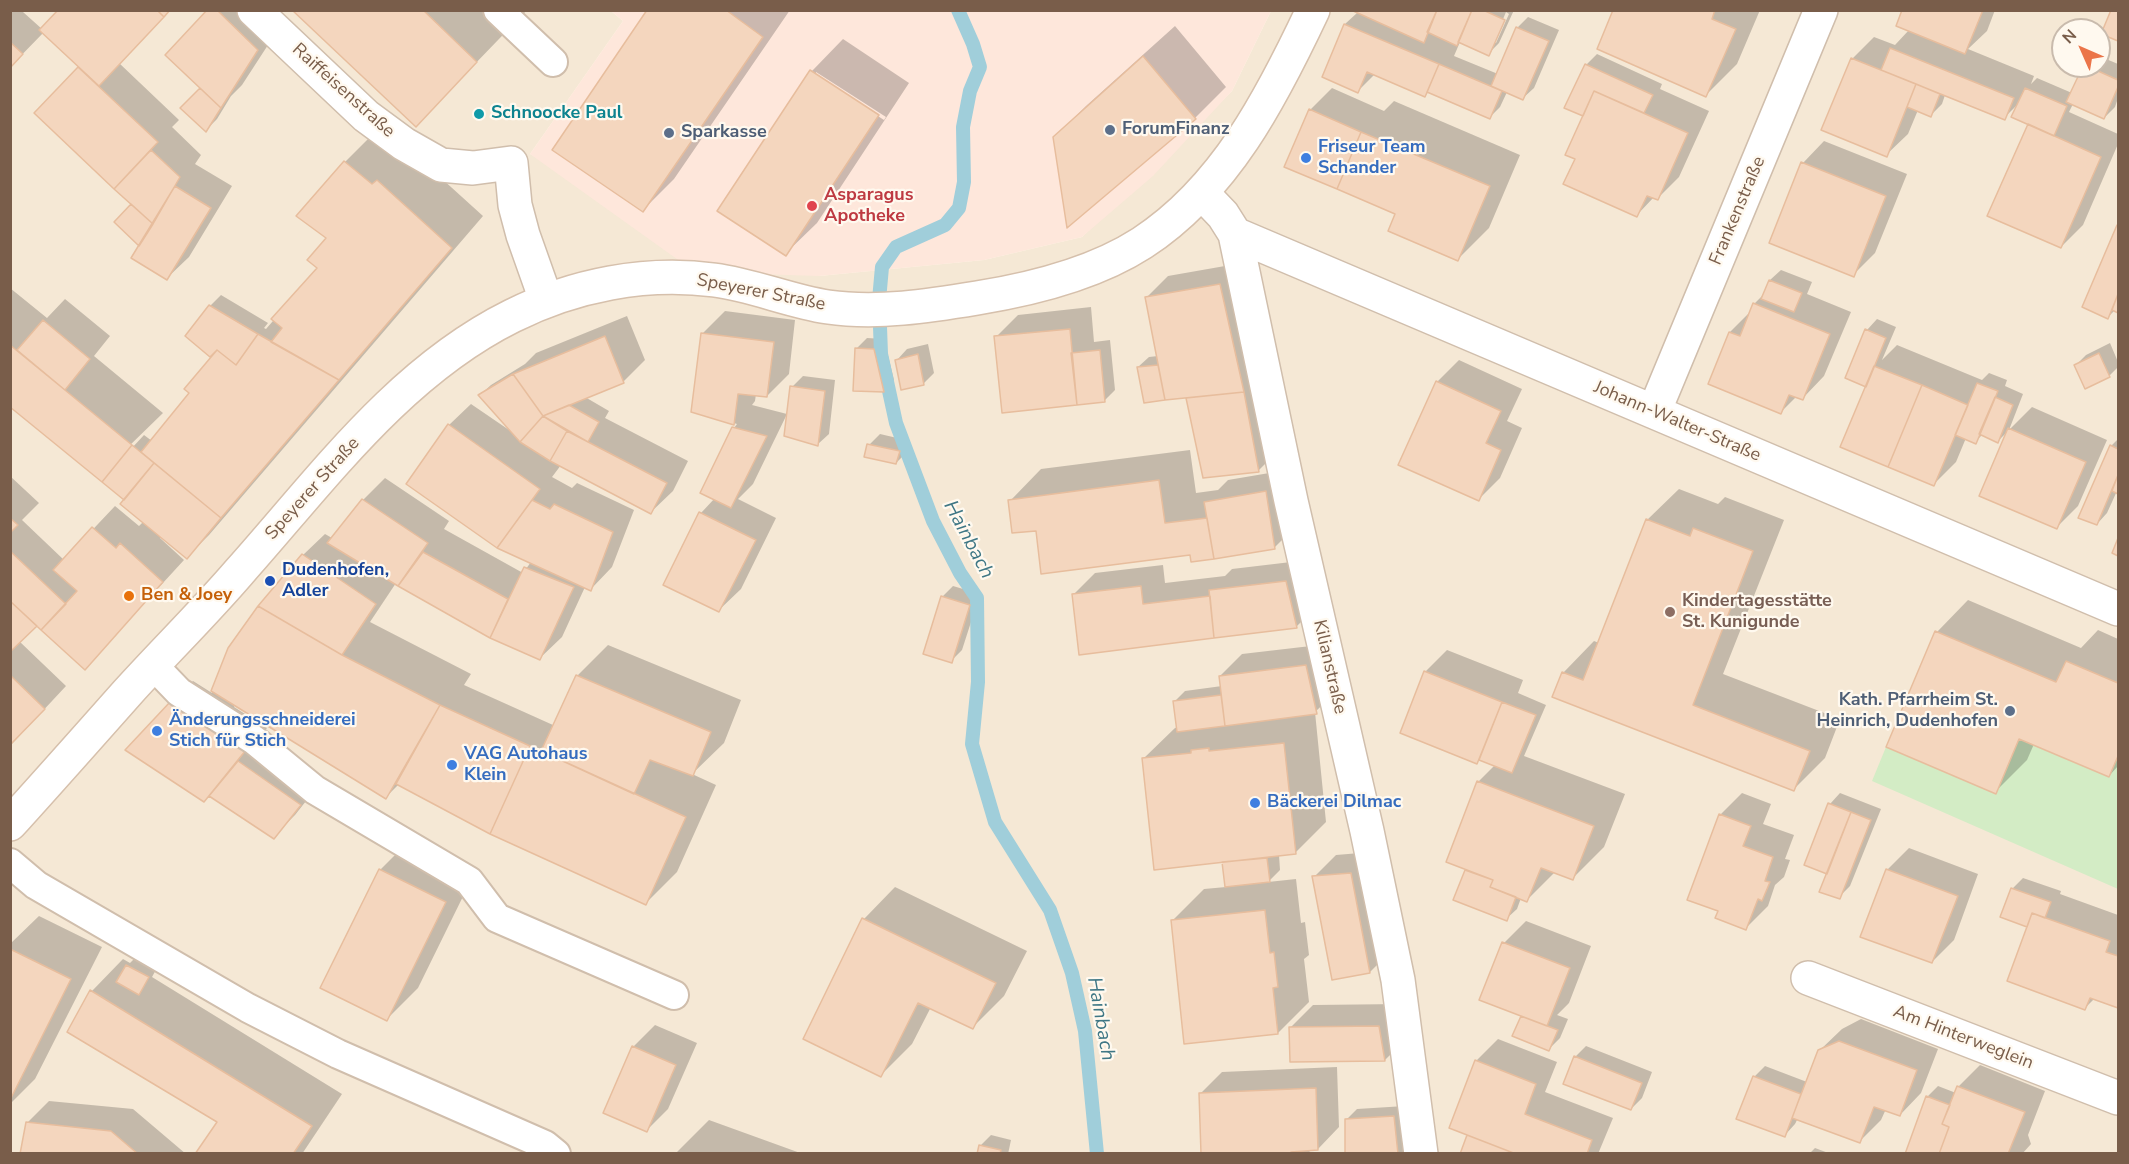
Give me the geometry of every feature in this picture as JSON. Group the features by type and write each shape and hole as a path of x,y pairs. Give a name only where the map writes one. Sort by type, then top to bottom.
{"street":[{"name":"Raiffeisenstraße","path":"254,10 366,116 404,144 441,165 473,168 512,164 515,205 546,300"},
{"name":"Speyerer Straße","path":"10,824 237,575 346,451 404,390 479,334 546,300 585,287 629,280 671,277 716,280 829,307 899,308 1005,294 1050,282 1103,263 1139,245 1173,220 1202,193 1241,141 1271,93 1313,10"},
{"name":"Frankenstraße","path":"1654,412 1821,10"},
{"name":"Kilianstraße","path":"1202,193 1223,215 1235,234 1291,501 1367,831 1398,980 1421,1154"},
{"name":"Johann-Walter-Straße","path":"1235,234 2118,609"},
{"name":"Am Hinterweglein","path":"1808,978 2118,1098"}],"lane":[{"path":"498,10 553,62"},
{"path":"153,665 178,692 254,740 315,790 469,881 497,918 674,996"},
{"path":"10,863 36,885 248,1008 338,1054 545,1145 556,1154"}],"shaded area":[{"path":"10,11 611,11 623,21 530,154 819,276 984,260 1082,237 1232,91 1271,11 2118,11 2118,1153 11,1153"},
{"path":"611,11 1271,11 1232,91 1153,176 1082,237 984,260 819,276 695,272 530,154 623,21"}],"green space":[{"path":"2019,739 2109,777 2118,756 2118,889 1872,781 1886,747 1995,793"}],"building":[{"path":"58,10 157,10 164,17 99,86 39,30"},
{"path":"157,10 170,10 164,17"},
{"path":"207,10 217,10 258,50 221,108 165,55"},
{"path":"292,10 423,10 477,62 416,127"},
{"path":"647,10 726,10 763,37 643,212 552,150"},
{"path":"1351,10 1437,10 1424,43"},
{"path":"1437,10 1472,10 1457,46 1427,32"},
{"path":"1472,10 1483,10 1505,20 1489,56 1458,42"},
{"path":"1613,10 1715,10 1712,19 1736,29 1706,97 1597,49"},
{"path":"1902,10 1983,10 1965,54 1896,26"},
{"path":"2111,10 2118,10 2118,41 2111,38 2111,18 2108,18"},
{"path":"1344,24 1439,64 1425,97 1367,72 1358,93 1322,77"},
{"path":"1516,27 1549,41 1523,100 1491,86"},
{"path":"10,42 23,54 10,68"},
{"path":"1890,48 2014,98 2005,120 1881,70"},
{"path":"1143,56 1196,119 1067,228 1053,137"},
{"path":"1851,58 1916,84 1887,157 1821,130"},
{"path":"1439,64 1502,91 1490,119 1427,92"},
{"path":"1585,64 1653,95 1644,113 1594,91 1583,116 1564,108"},
{"path":"78,67 158,142 114,189 34,113"},
{"path":"810,70 879,115 786,256 717,211"},
{"path":"2111,77 2118,80 2118,87 2104,119 2066,102 2077,78"},
{"path":"1916,84 1940,94 1931,117 1907,107"},
{"path":"200,88 221,108 206,132 180,108"},
{"path":"2025,88 2067,106 2054,136 2011,117"},
{"path":"1594,91 1688,133 1658,200 1647,196 1637,217 1563,184 1575,159 1565,155"},
{"path":"1309,109 1361,132 1337,189 1284,167"},
{"path":"2028,124 2101,157 2061,248 1987,216"},
{"path":"1361,132 1490,186 1458,261 1388,231 1395,214 1337,189"},
{"path":"151,150 180,177 153,224 114,189"},
{"path":"344,161 372,184 377,180 452,248 339,380 271,342 282,328 271,319 317,268 307,260 326,238 296,216"},
{"path":"1801,162 1886,196 1854,277 1769,243"},
{"path":"175,186 211,208 167,280 131,258"},
{"path":"131,204 153,224 139,246 114,222"},
{"path":"2117,225 2118,294 2108,319 2082,307"},
{"path":"1769,280 1802,293 1794,312 1761,299"},
{"path":"1220,284 1244,392 1165,400 1145,297"},
{"path":"2118,294 2118,313 2112,310"},
{"path":"1753,303 1830,334 1803,400 1789,395 1781,414 1708,384 1729,332 1740,336"},
{"path":"209,305 258,334 236,365 217,350 210,357 185,336"},
{"path":"43,320 90,359 65,390 17,350"},
{"path":"1070,329 1077,405 1002,413 994,336"},
{"path":"1865,329 1886,338 1866,387 1845,378"},
{"path":"701,333 774,342 767,397 738,394 734,425 691,412"},
{"path":"258,334 339,380 221,518 141,452 189,393 184,389 217,350 236,365"},
{"path":"605,336 624,383 543,416 513,374"},
{"path":"10,345 132,445 102,482 10,407"},
{"path":"855,348 874,349 884,392 853,391"},
{"path":"1100,350 1105,402 1077,405 1071,353"},
{"path":"2099,353 2110,377 2085,389 2074,365"},
{"path":"918,354 924,385 901,390 895,360"},
{"path":"1158,365 1165,400 1144,403 1137,367"},
{"path":"1874,366 1922,385 1888,467 1840,447"},
{"path":"513,374 543,416 520,442 478,395"},
{"path":"1436,381 1501,411 1486,443 1501,450 1479,501 1398,465"},
{"path":"1977,383 1998,391 1976,444 1955,435"},
{"path":"1922,385 1968,405 1934,486 1888,467"},
{"path":"790,386 825,391 818,446 784,436"},
{"path":"1244,392 1259,472 1203,478 1186,398"},
{"path":"1995,397 2013,405 1998,443 1979,434"},
{"path":"569,405 599,422 588,442 543,416"},
{"path":"543,416 567,431 550,461 520,442"},
{"path":"448,424 540,489 497,548 406,484"},
{"path":"732,427 767,436 731,508 700,493"},
{"path":"2008,428 2086,462 2057,529 1979,496"},
{"path":"567,431 667,483 651,514 550,461"},
{"path":"867,444 900,451 896,464 864,457"},
{"path":"132,445 154,463 124,500 102,482"},
{"path":"2110,445 2118,449 2118,475 2097,525 2078,518"},
{"path":"154,463 221,518 187,559 120,504"},
{"path":"2118,475 2118,494 2112,491"},
{"path":"1159,480 1165,523 1207,518 1214,559 1191,562 1190,555 1041,574 1036,531 1012,533 1008,500"},
{"path":"1266,491 1275,549 1214,559 1204,502"},
{"path":"362,499 428,543 398,586 327,543"},
{"path":"532,500 550,509 554,504 613,532 591,591 497,548"},
{"path":"699,512 756,540 719,612 663,585"},
{"path":"10,518 18,525 10,533"},
{"name":"Kindertagesstätte St. Kunigunde","path":"1646,519 1690,536 1693,528 1753,551 1693,705 1810,751 1794,791 1552,697 1562,672 1583,680"},
{"path":"92,527 116,548 120,543 163,582 85,670 41,630 77,591 53,570"},
{"path":"2118,538 2118,556 2112,553"},
{"path":"10,551 66,604 41,630 10,601"},
{"path":"423,552 508,599 490,638 398,586"},
{"path":"302,554 376,604 342,655 258,606"},
{"path":"524,567 574,587 540,660 490,638"},
{"path":"1286,581 1297,628 1214,638 1209,590"},
{"path":"1141,586 1143,604 1210,596 1214,638 1079,655 1072,594"},
{"path":"941,596 970,605 952,663 923,654"},
{"path":"10,601 37,626 10,652"},
{"path":"258,606 342,655 440,705 386,799 211,691 228,648"},
{"name":"Kath. Pfarrheim St. Heinrich, Dudenhofen","path":"1935,631 2056,682 2066,661 2118,683 2118,756 2109,777 2019,739 1996,794 1886,747"},
{"path":"1306,665 1317,714 1225,726 1219,676"},
{"path":"1424,671 1502,702 1477,764 1400,733"},
{"path":"10,675 45,709 10,745"},
{"path":"576,675 711,732 693,776 650,760 634,794 541,751"},
{"path":"1221,695 1225,726 1177,732 1173,701"},
{"path":"170,702 246,750 204,802 125,750"},
{"path":"1502,702 1536,715 1512,773 1479,760"},
{"path":"440,705 530,746 490,834 396,784"},
{"path":"1284,743 1296,854 1154,870 1142,758 1191,753 1191,750 1209,748 1209,751"},
{"path":"530,746 686,817 646,905 490,834"},
{"path":"238,761 301,805 274,839 209,796"},
{"path":"1477,781 1594,826 1573,880 1541,868 1527,902 1490,887 1493,880 1446,862"},
{"path":"1828,803 1851,812 1827,874 1804,865"},
{"path":"1851,812 1871,820 1840,899 1819,892"},
{"path":"1719,814 1751,826 1743,846 1773,857 1765,881 1770,882 1762,901 1758,899 1746,930 1715,918 1718,911 1687,900"},
{"path":"1267,858 1270,882 1225,887 1222,862"},
{"path":"379,869 446,902 387,1021 320,988"},
{"path":"1886,869 1958,896 1932,963 1860,937"},
{"path":"1465,870 1493,880 1490,887 1516,897 1507,921 1453,900"},
{"path":"1351,873 1370,973 1332,980 1312,876"},
{"path":"2011,888 2051,902 2045,918 2032,913 2027,927 2000,917"},
{"path":"1265,910 1270,953 1274,952 1278,987 1273,988 1278,1034 1184,1044 1171,920"},
{"path":"2032,913 2110,941 2106,952 2118,956 2118,1008 2090,998 2085,1010 2007,981"},
{"path":"862,918 996,983 973,1029 918,1003 881,1077 803,1039"},
{"path":"1502,942 1570,968 1547,1026 1479,1000"},
{"path":"10,949 71,979 10,1100"},
{"path":"126,965 149,977 139,995 116,982"},
{"path":"90,990 312,1126 293,1154 195,1154 217,1122 67,1032"},
{"path":"1521,1016 1558,1030 1549,1051 1512,1036"},
{"path":"1379,1026 1385,1061 1290,1062 1289,1027"},
{"path":"1839,1041 1917,1070 1900,1116 1874,1107 1860,1143 1792,1118 1818,1050"},
{"path":"632,1046 676,1065 647,1132 603,1113"},
{"path":"1574,1056 1642,1083 1631,1110 1563,1084"},
{"path":"1475,1060 1536,1084 1525,1114 1592,1140 1587,1154 1516,1154 1449,1128"},
{"path":"1753,1076 1801,1094 1785,1137 1736,1119"},
{"path":"1957,1086 2025,1112 2008,1154 1939,1154 1949,1127 1942,1124"},
{"path":"1316,1088 1318,1150 1291,1152 1291,1154 1201,1154 1199,1093"},
{"path":"1926,1096 1950,1105 1942,1124 1949,1127 1939,1154 1905,1154"},
{"path":"1394,1116 1398,1154 1345,1154 1345,1119"},
{"path":"26,1122 111,1131 138,1154 20,1154"},
{"path":"1467,1135 1516,1154 1460,1154"},
{"path":"979,1145 1001,1150 1000,1154 977,1154"}],"waterway":[{"name":"Hainbach","path":"958,10 980,67 970,91 963,127 964,182 959,208 945,225 896,247 882,267 879,300 881,354 896,423 933,521 960,573 977,598 978,682 972,744 995,822 1050,910 1072,973 1085,1031 1097,1154"}],"place":[{"name":"Schnoocke Paul","path":"479,114"},
{"name":"ForumFinanz","path":"1110,130"},
{"name":"Sparkasse","path":"669,133"},
{"name":"Friseur Team Schander","path":"1306,158"},
{"name":"Asparagus Apotheke","path":"812,206"},
{"name":"Dudenhofen, Adler","path":"270,581"},
{"name":"Ben & Joey","path":"129,596"},
{"name":"Kindertagesstätte St. Kunigunde","path":"1670,612"},
{"name":"Kath. Pfarrheim St. Heinrich, Dudenhofen","path":"2010,711"},
{"name":"Änderungsschneiderei Stich für Stich","path":"157,731"},
{"name":"VAG Autohaus Klein","path":"452,765"},
{"name":"Bäckerei Dilmac","path":"1255,803"}]}
